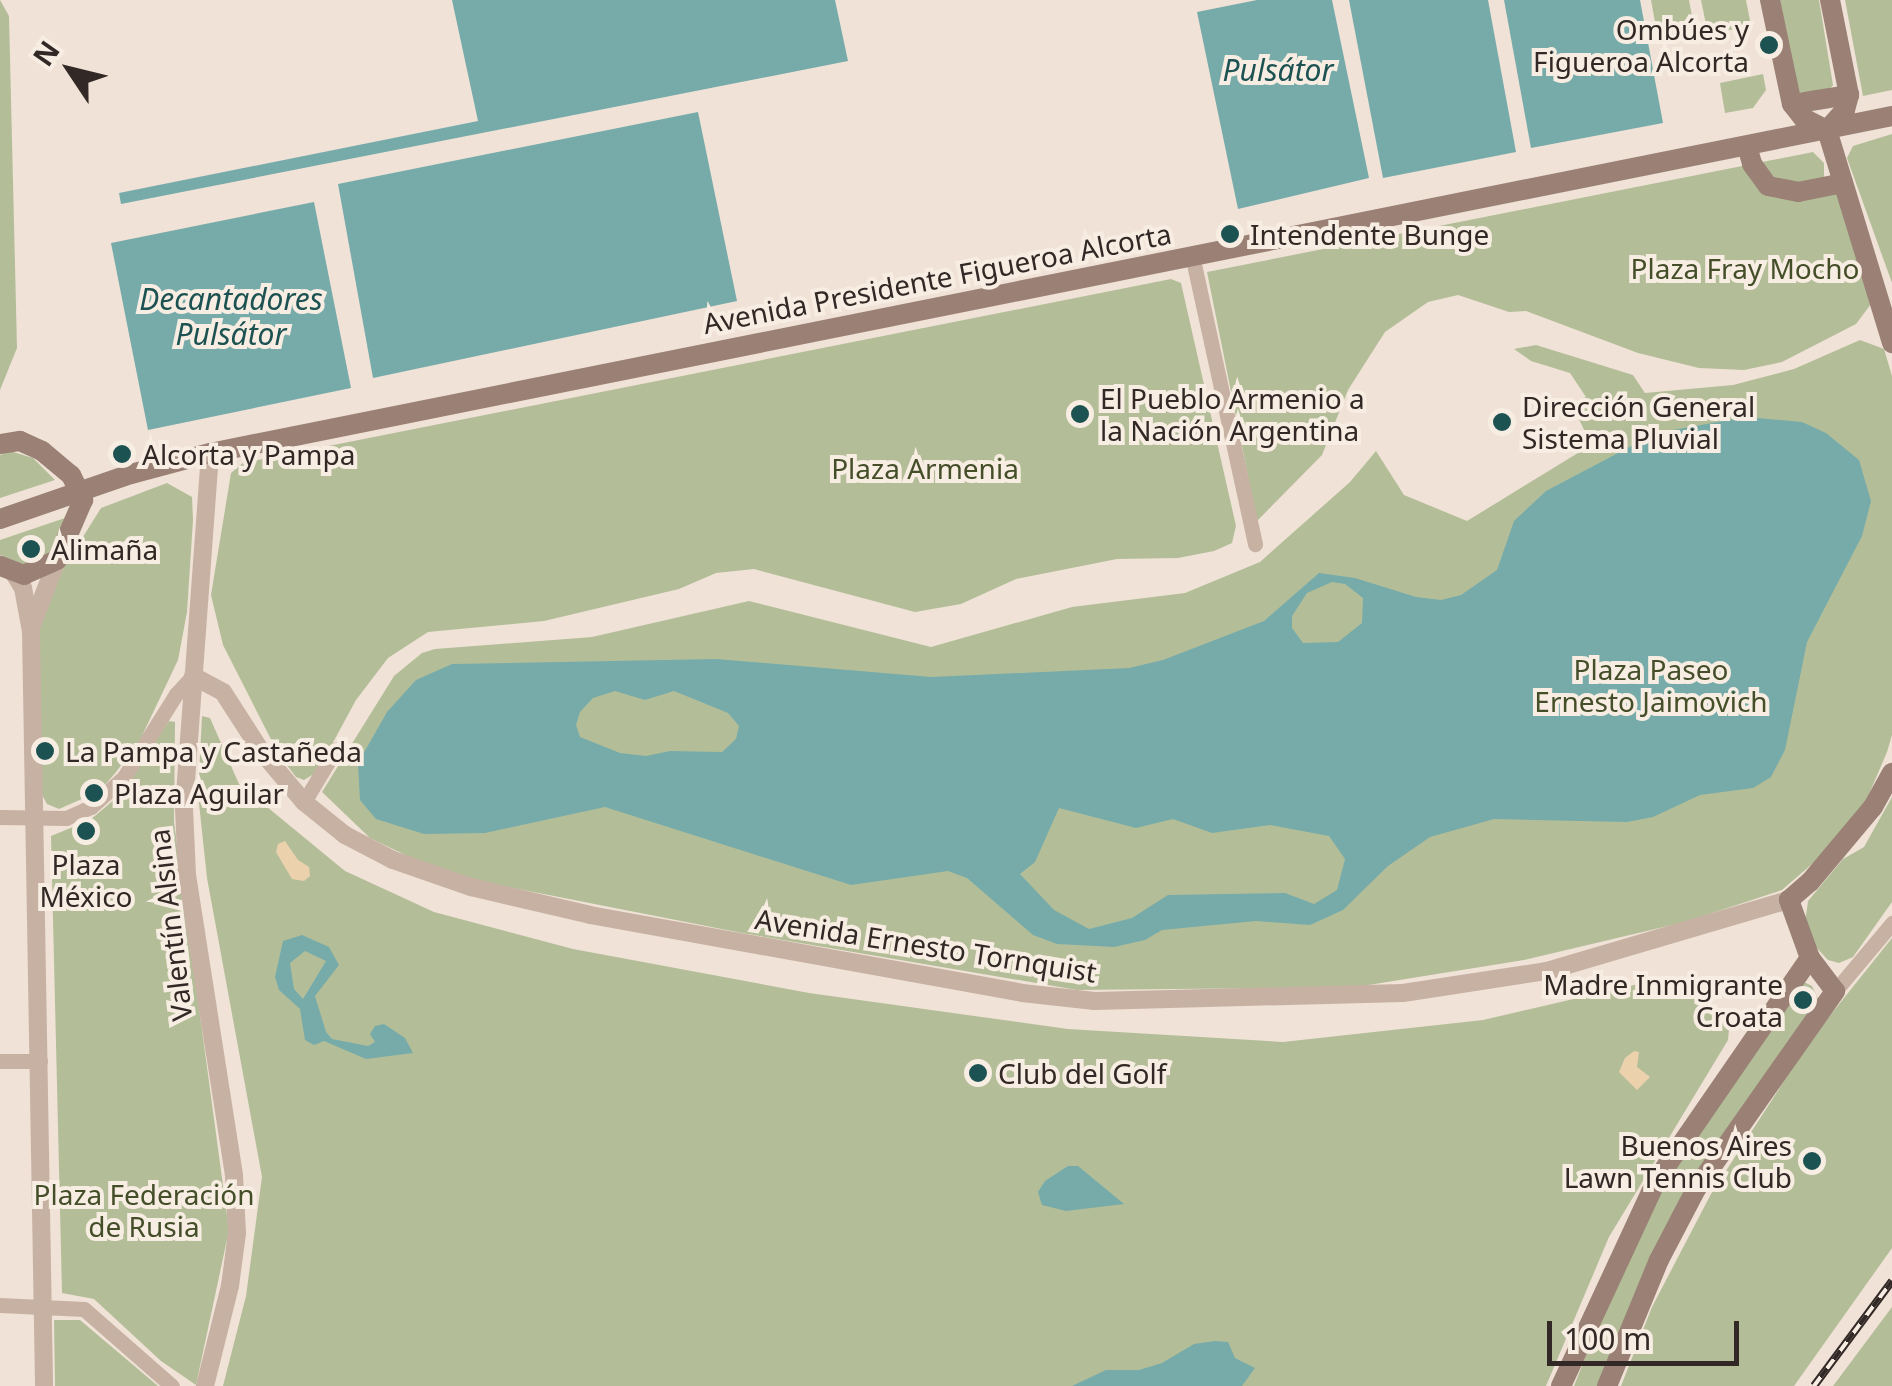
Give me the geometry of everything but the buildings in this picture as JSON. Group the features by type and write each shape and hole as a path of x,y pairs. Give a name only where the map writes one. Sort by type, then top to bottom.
{"main road":[{"path":"1770,0 1792,104 1802,118 1827,130 1890,330"},
{"path":"1827,130 1845,110 1849,95 1830,0"},
{"path":"1792,104 1849,95"},
{"name":"Avenida Presidente Figueroa Alcorta","path":"0,519 210,454 1892,116"},
{"path":"1747,146 1752,164 1768,186 1798,192 1843,183"},
{"path":"0,444 30,444 71,475 82,491 81,512 56,560 35,573 7,569"},
{"path":"1607,1386 1659,1260 1696,1189 1835,991 1810,958 1789,900 1810,882 1873,807 1892,773"},
{"path":"1562,1386 1656,1182 1810,958"}],"street":[{"path":"1192,255 1255,544"},
{"name":"Valentín Alsina","path":"205,1386 230,1286 237,1233 234,1175 187,875 184,808 210,454"},
{"path":"31,631 56,560"},
{"path":"7,569 23,588 31,631 30,818 40,1061 44,1386"},
{"path":"0,817 66,818 101,800 124,777 176,694 193,676"},
{"name":"Avenida Ernesto Tornquist","path":"193,676 223,692 261,751 304,802 368,848 471,887 749,947 1096,1001 1314,997 1454,986 1546,970 1789,900"},
{"path":"304,802 335,750"},
{"path":"1835,991 1892,923"},
{"path":"0,1061 40,1061"},
{"path":"0,1305 73,1305 94,1314 172,1386"}],"green space":[{"path":"0,0 9,16 17,348 0,390"},
{"path":"1651,0 1689,0 1696,37 1659,44"},
{"path":"1701,0 1746,0 1751,26 1708,34"},
{"path":"1776,0 1819,0 1833,85 1828,91 1799,92"},
{"path":"1845,0 1892,0 1892,90 1863,96"},
{"path":"1763,74 1766,90 1753,108 1725,113 1720,83"},
{"path":"1892,134 1892,283 1847,158 1853,146"},
{"name":"Plaza Fray Mocho","path":"1813,152 1824,163 1824,178 1839,194 1871,304 1856,324 1782,362 1744,370 1699,368 1638,353 1526,311 1509,312 1458,295 1428,302 1385,332 1348,390 1322,455 1257,521 1207,272"},
{"name":"Plaza Armenia","path":"1171,279 1181,283 1236,526 1232,543 1214,551 1178,558 1117,559 1016,579 961,604 915,612 754,569 716,573 679,589 544,621 428,632 388,658 356,700 317,772 304,780 296,777 279,755 223,645 211,595 231,473 243,463"},
{"name":"Plaza Paseo Ernesto Jaimovich","path":"1860,340 1884,349 1892,376 1892,735 1887,752 1867,799 1820,857 1782,890 1685,922 1524,960 1356,987 1077,990 742,933 483,882 426,865 370,838 322,792 394,676 422,653 435,649 592,637 749,601 931,647 1072,607 1185,593 1260,562 1350,482 1376,451 1404,495 1467,521 1591,445 1572,404 1586,397 1570,373 1531,361 1514,349 1536,345 1633,375 1645,393 1733,385 1794,369"},
{"path":"10,451 33,458 55,480 0,498 0,455"},
{"path":"167,483 192,497 187,612 178,660 140,740 116,772 100,791 59,809 47,804 42,795 37,628 44,599 101,508"},
{"path":"65,518 54,552 25,566 0,555 0,540"},
{"path":"202,716 210,718 239,784 345,871 434,912 573,949 809,993 1068,1029 1283,1042 1483,1020 1660,979 1703,1001 1729,1029 1728,1040 1609,1237 1546,1386 223,1386 246,1296 262,1177 207,878 198,794"},
{"name":"Plaza Federación de Rusia","path":"169,721 175,722 174,822 229,1230 196,1385 161,1361 94,1299 62,1293 51,836 90,820 115,799"},
{"path":"1892,797 1892,902 1853,957 1839,963 1828,960 1813,944 1805,923 1808,901 1843,859 1864,847"},
{"name":"Buenos Aires Lawn Tennis Club","path":"1892,938 1892,1248 1794,1386 1621,1386 1652,1307 1711,1194 1812,1038"},
{"path":"1804,982 1812,986 1819,1001 1754,1093 1601,1386 1574,1386 1608,1300 1668,1179"},
{"path":"1892,1307 1892,1386 1833,1386"},
{"path":"54,1320 80,1320 158,1386 55,1386"}],"sand":[{"path":"285,841 298,860 309,867 310,876 304,881 292,879 276,852 278,844"},
{"path":"1639,1052 1637,1067 1650,1077 1637,1090 1619,1072 1625,1058"}],"water":[{"path":"452,0 835,0 848,61 121,204 119,193 478,121"},
{"name":"Pulsátor","path":"1257,0 1332,0 1369,178 1238,209 1197,12"},
{"path":"1349,0 1488,0 1516,152 1383,178"},
{"path":"1504,0 1640,0 1663,123 1531,148"},
{"path":"698,112 737,301 373,378 338,184"},
{"name":"Decantadores Pulsátor","path":"314,202 351,388 148,430 111,243"},
{"path":"1746,417 1802,422 1826,433 1859,460 1871,501 1862,536 1807,642 1785,750 1771,777 1753,788 1700,795 1653,817 1627,822 1494,819 1430,837 1388,866 1343,910 1310,925 1256,921 1162,930 1145,940 1114,947 1057,944 1033,935 967,878 948,871 851,885 605,807 485,833 424,834 376,819 360,800 358,763 387,712 416,680 452,664 716,659 931,677 1129,668 1163,660 1264,621 1319,573 1355,578 1416,597 1441,600 1461,595 1497,570 1514,521 1546,491 1656,433","holes":["1332,582 1345,584 1363,598 1362,623 1338,642 1303,643 1292,628 1292,616 1307,593","615,691 645,700 674,691 728,713 739,726 736,739 722,752 670,751 646,756 620,753 580,737 576,725 580,712 593,698","1059,808 1136,828 1173,819 1212,833 1270,825 1329,836 1345,859 1337,890 1314,904 1285,893 1168,895 1132,918 1089,929 1054,910 1020,874 1035,862"]},
{"path":"302,935 329,947 339,965 315,996 326,1032 332,1039 368,1046 375,1042 370,1034 375,1026 384,1024 405,1038 413,1053 366,1059 324,1041 314,1045 305,1040 300,1009 279,990 275,977 283,941","holes":["305,951 326,961 303,999 294,989 290,963"]},
{"path":"1068,1166 1078,1166 1124,1204 1066,1211 1042,1205 1038,1192 1045,1181"},
{"path":"1228,1342 1235,1358 1255,1368 1242,1386 1072,1386 1106,1370 1139,1370 1162,1363 1194,1344"}],"railway":[{"path":"1814,1386 1892,1281"}],"place":[{"name":"Ombúes y Figueroa Alcorta","path":"1769,45"},
{"name":"Intendente Bunge","path":"1230,234"},
{"name":"El Pueblo Armenio a la Nación Argentina","path":"1080,414"},
{"name":"Dirección General Sistema Pluvial","path":"1502,422"},
{"name":"Alcorta y Pampa","path":"122,454"},
{"name":"Alimaña","path":"31,549"},
{"name":"La Pampa y Castañeda","path":"45,751"},
{"name":"Plaza Aguilar","path":"94,793"},
{"name":"Plaza México","path":"86,831"},
{"name":"Madre Inmigrante Croata","path":"1803,1000"},
{"name":"Club del Golf","path":"978,1073"},
{"name":"Buenos Aires Lawn Tennis Club","path":"1812,1161"}]}
